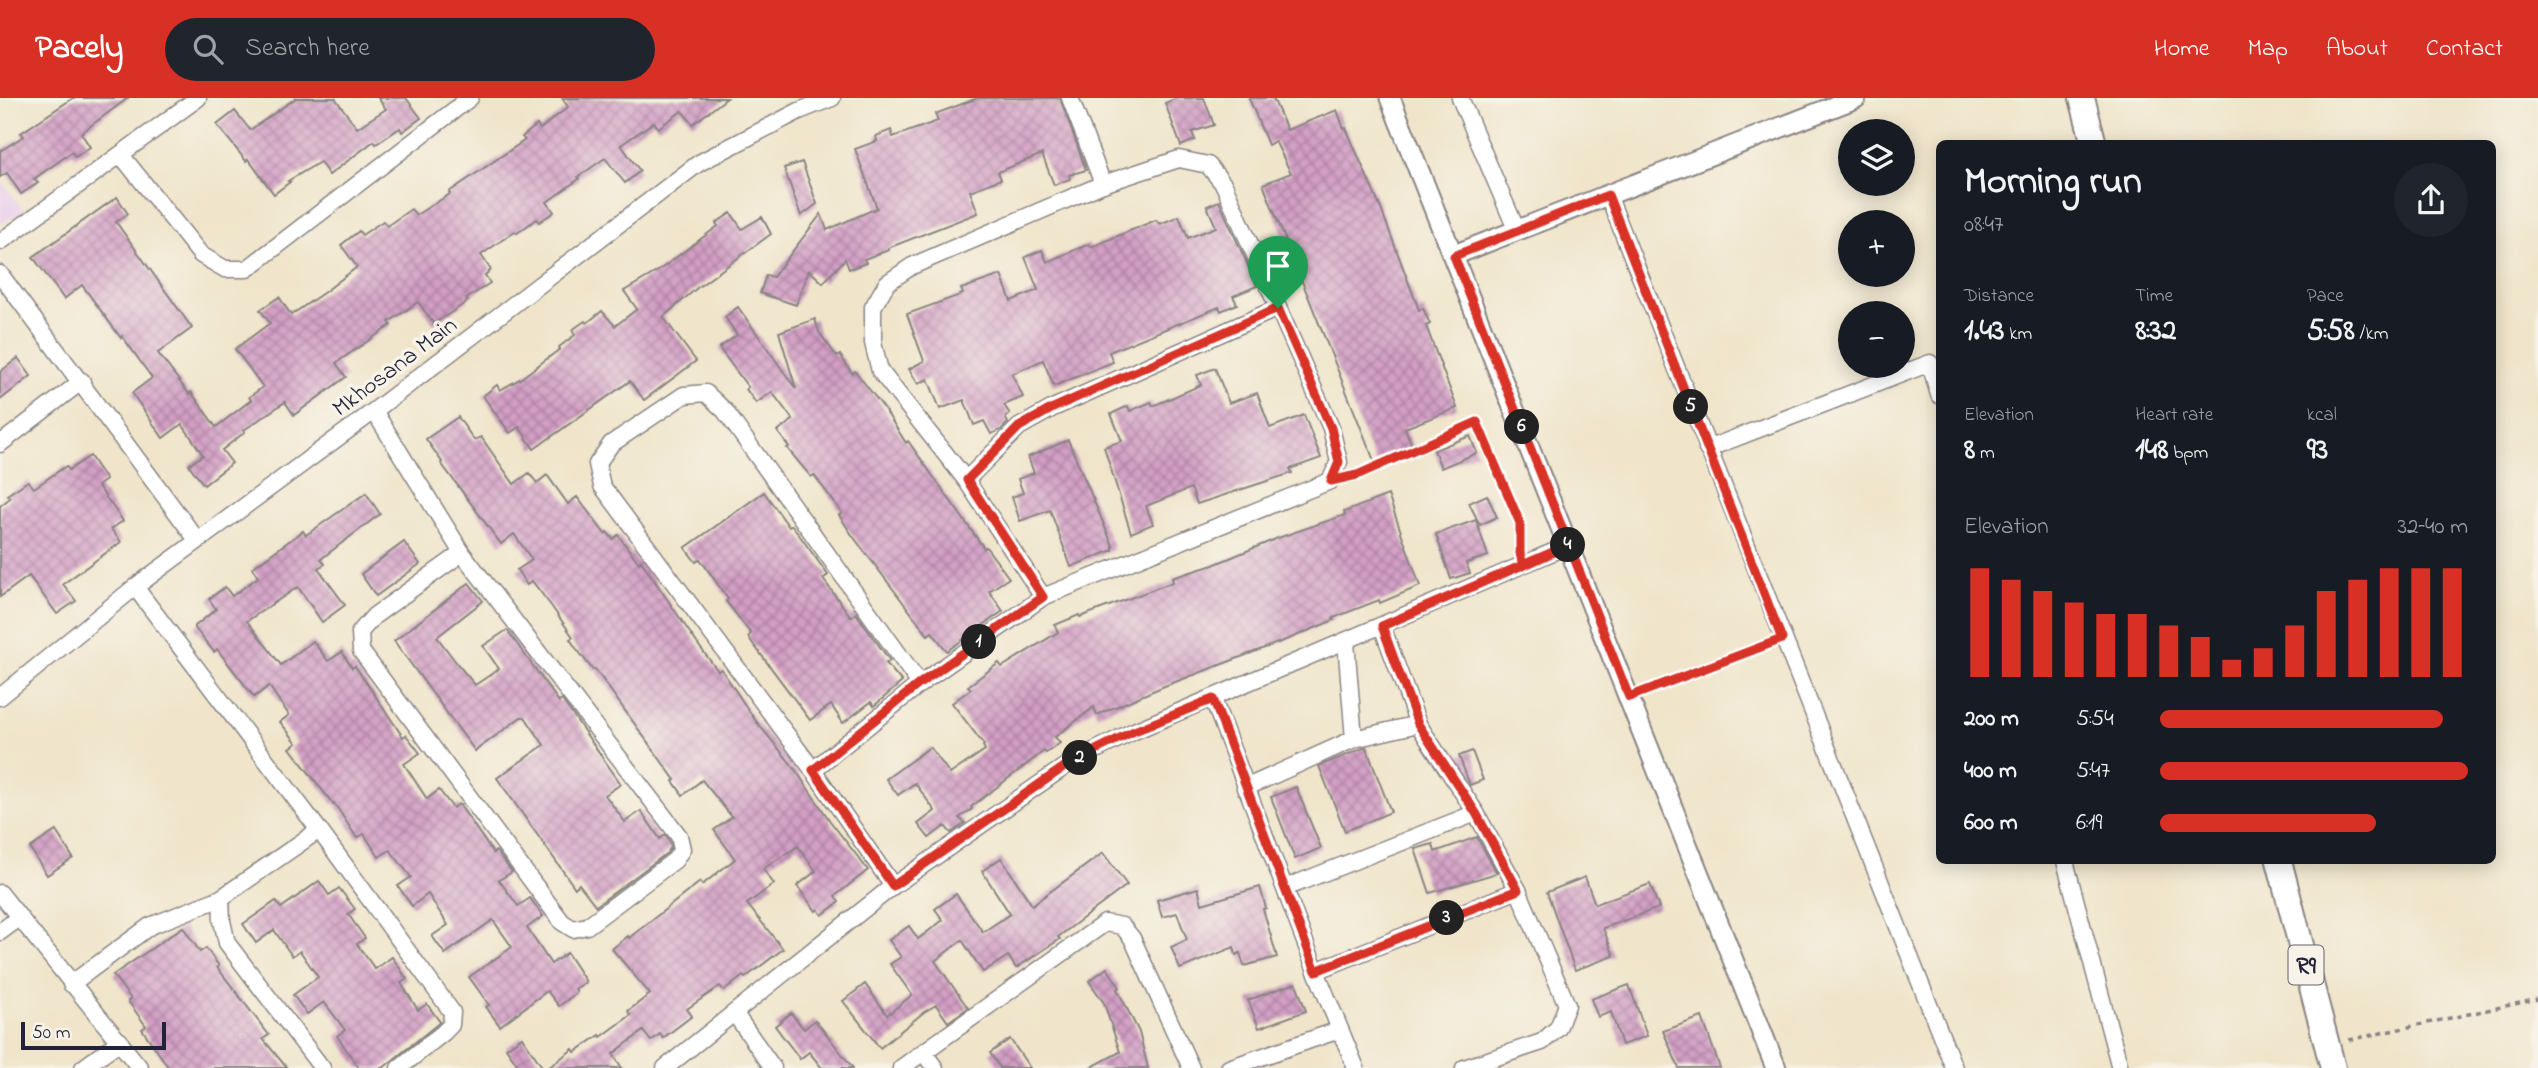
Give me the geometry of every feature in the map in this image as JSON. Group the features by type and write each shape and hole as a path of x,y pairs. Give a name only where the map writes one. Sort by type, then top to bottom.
{"highway":[{"path":"2082,98 2093,140"},
{"name":"R9","path":"2281,864 2330,1057"}],"street":[{"path":"0,242 198,98"},
{"path":"121,155 201,255 226,269 247,269 470,98"},
{"name":"Mkhosana Main","path":"0,697 135,587 374,411 698,163 799,111 832,98"},
{"path":"1070,98 1103,184"},
{"path":"1390,98 1776,1068"},
{"path":"1460,98 1517,231"},
{"path":"1454,256 1856,98"},
{"path":"813,770 919,684 1043,597 1331,481 1339,462 1331,428 1224,185 1208,165 1179,159 1103,184 912,266 887,284 873,307 873,343 880,371 967,480 1043,597"},
{"path":"1608,195 1954,1068"},
{"path":"0,274 82,381 197,540"},
{"path":"967,480 1019,427 1041,414 1278,308"},
{"path":"1707,449 1930,363 1936,384"},
{"path":"0,444 82,381"},
{"path":"893,886 813,770 602,486 597,464 611,444 684,395 706,393 724,411 919,684"},
{"path":"374,411 462,553 679,836 682,849 675,860 587,926 573,929 562,922 361,651 360,632 374,616 462,553"},
{"path":"665,1068 893,886 1070,763 1132,732 1569,545"},
{"path":"135,587 319,830 452,1012 451,1025 399,1068"},
{"path":"1382,626 1418,724 1476,813 1518,890 1567,1005 1558,1028 1542,1042 1464,1068"},
{"path":"1346,642 1354,739"},
{"path":"1213,699 1245,788 1356,1068"},
{"path":"1245,788 1354,739 1418,724"},
{"path":"1285,888 1476,813"},
{"path":"71,984 150,926 221,898 319,830"},
{"path":"2065,864 2120,1068"},
{"path":"1316,971 1518,890"},
{"path":"0,893 140,1068"},
{"path":"221,898 227,943 322,1068"},
{"path":"0,932 19,919"},
{"path":"901,1068 1105,923 1122,926 1132,938 1191,1068"},
{"path":"735,1014 773,1068"},
{"path":"1229,1068 1339,1030"},
{"path":"83,1068 120,1041"},
{"path":"923,1052 935,1068"}],"path":[{"path":"1331,481 1357,475 1477,422 1520,523 1523,566"},
{"path":"1629,697 1782,639"},
{"path":"2330,1057 2538,999"}],"shaded area":[{"path":"0,179 24,211 0,224"}],"building":[{"path":"73,98 128,98 81,133 90,147 75,157 72,152 34,179 38,183 21,194 7,173 0,177 0,151 24,136 21,133"},
{"path":"296,98 335,98 357,128 386,109 378,98 406,98 421,118 402,132 400,128 376,144 374,141 329,175 320,162 288,181 290,182 274,194 248,159 246,161 217,125 235,111 250,130"},
{"path":"562,98 727,98 693,124 682,111 658,128 654,122 621,145 640,171 625,183 605,158 578,177 579,179 547,202 554,212 539,222 537,219 517,233 515,231 481,255 491,270 485,275 490,283 434,324 418,302 389,322 391,325 336,363 346,377 294,415 285,402 244,430 245,432 222,450 232,463 204,485 189,465 203,455 182,424 163,438 132,393 152,378 122,336 121,338 82,285 64,299 33,257 117,197 128,214 116,222 192,328 158,353 216,427 251,400 249,397 263,387 235,349 270,323 260,310 279,297 291,315 326,291 357,267 341,245 359,231 362,235 383,221 387,226 411,209 416,215 450,194 449,192 525,140 522,137 537,125 540,129 568,107"},
{"path":"978,98 1060,98 1086,170 1069,175 1070,179 1054,185 1042,154 998,172 1001,179 970,191 978,213 888,248 889,250 864,259 866,263 849,269 845,259 823,283 809,270 796,305 760,293 766,275 773,277 821,214 827,230 877,208 855,149 877,141 876,136 891,130 893,137 938,121 935,114"},
{"path":"1177,98 1204,98 1214,125 1192,132 1195,140 1181,146 1165,103"},
{"path":"1249,98 1273,98 1287,130 1337,110 1344,129 1346,128 1381,209 1419,310 1423,308 1430,324 1426,326 1457,408 1405,428 1413,448 1375,463 1263,184 1291,173 1275,141 1268,145"},
{"path":"802,162 817,204 801,216 784,168"},
{"path":"1219,201 1257,286 1233,296 1237,304 1221,311 1219,307 1109,352 1113,362 1054,386 1043,360 1012,374 1023,397 1004,405 1010,414 1005,417 1008,423 991,434 984,421 974,425 964,400 940,409 928,379 918,384 909,369 924,361 907,314 963,294 961,289 1001,275 1011,301 1038,290 1025,257 1042,250 1047,262 1156,220 1160,224 1179,216 1188,238 1216,227 1207,206"},
{"path":"731,213 742,229 762,217 771,234 697,288 663,317 696,361 644,400 630,381 534,449 519,427 510,433 483,396 497,385 500,390 520,379 575,335 572,330 585,321 587,323 602,311 615,326 637,309 624,291 658,271"},
{"path":"738,307 796,389 779,332 815,319 819,332 837,357 840,355 852,373 855,371 984,548 986,547 1009,578 989,591 1003,611 947,651 932,632 928,635 852,535 839,515 842,513 814,475 811,477 787,448 789,447 777,431 793,420 772,392 756,403 746,389 748,387 719,348 737,335 725,317"},
{"path":"18,358 31,376 0,400 0,372"},
{"path":"1215,368 1229,403 1257,393 1270,428 1304,415 1321,458 1290,469 1292,473 1197,504 1191,488 1146,506 1153,524 1131,533 1104,447 1122,441 1111,414 1128,406 1130,411 1151,402 1153,406 1201,385 1197,375"},
{"path":"458,417 474,440 481,437 514,484 529,473 537,483 547,475 568,504 577,497 605,534 607,532 613,539 618,535 639,563 641,561 699,646 718,671 721,669 755,720 792,765 868,870 835,896 839,902 822,915 797,886 816,871 798,846 763,869 774,884 747,904 783,949 745,978 743,976 724,991 720,986 687,1009 692,1016 663,1038 660,1034 651,1041 643,1031 613,1054 622,1068 548,1068 573,1049 575,1052 600,1035 601,1037 631,1015 628,1011 650,994 612,949 700,882 702,885 735,859 714,830 732,817 702,780 683,795 595,669 593,670 576,648 570,639 573,637 552,607 532,581 527,585 517,570 532,560 514,534 501,544 441,463 426,439"},
{"path":"1470,436 1477,453 1441,468 1434,450"},
{"path":"1068,440 1113,546 1113,550 1071,567 1050,510 1020,521 1012,497 1023,493 1018,479 1034,473 1028,457"},
{"path":"90,456 106,480 98,486 123,521 111,529 121,542 63,584 76,601 57,614 29,576 0,597 0,506 10,498 7,495 28,481 34,488 66,466 69,470"},
{"path":"764,492 828,575 823,579 851,617 856,613 890,661 886,663 902,682 874,706 871,702 843,723 831,705 810,720 748,637 751,634 726,601 728,599 700,559 696,562 685,548"},
{"path":"366,493 380,514 321,559 325,564 318,568 345,605 322,622 298,587 247,621 281,665 313,641 328,661 342,652 352,668 355,666 403,737 406,735 420,753 404,764 427,799 439,790 453,808 459,804 493,853 496,851 512,872 499,880 518,906 530,898 543,916 527,928 551,964 567,953 586,982 559,1006 547,991 500,1026 469,977 512,947 493,920 445,954 432,936 448,925 428,894 412,906 398,886 411,877 390,850 379,857 364,834 357,838 334,803 290,748 297,743 280,722 289,715 269,686 254,697 217,649 214,652 194,627 216,609 209,599 225,587 232,596 258,577 252,568 303,531 306,535"},
{"path":"1388,495 1420,586 1380,603 1379,600 1333,618 1334,620 1291,638 1097,715 1094,707 1055,737 1060,743 1046,753 1044,751 971,807 972,809 959,818 965,823 951,833 945,826 929,838 918,824 935,811 915,783 898,795 886,779 930,747 950,774 985,750 952,703 971,689 968,686 999,663 1002,667 1058,632 1055,625 1173,582 1172,578 1345,515 1344,512"},
{"path":"1487,495 1497,517 1480,525 1469,503"},
{"path":"1476,520 1488,556 1466,563 1470,573 1451,579 1436,534"},
{"path":"404,542 420,564 376,596 361,574"},
{"path":"469,583 483,601 437,637 459,666 475,685 499,669 483,646 507,630 559,702 562,700 621,784 605,795 625,822 641,811 660,839 665,835 669,841 671,847 667,853 596,906 579,884 575,888 497,778 544,745 525,717 521,717 475,751 394,641"},
{"path":"1366,747 1391,812 1345,831 1319,766"},
{"path":"1472,751 1483,780 1470,785 1459,756"},
{"path":"1296,787 1321,848 1295,859 1271,797"},
{"path":"56,831 73,858 47,875 30,848"},
{"path":"1477,837 1497,873 1430,893 1415,849 1433,844 1435,852"},
{"path":"1103,853 1127,885 1058,937 1060,939 1016,968 1008,956 983,972 962,940 935,961 968,1008 948,1022 936,1005 880,1048 843,1001 865,984 887,1015 912,995 890,964 901,957 889,940 909,926 918,939 943,920 935,909 956,894 983,932 1010,914 982,871 1001,858 1032,905"},
{"path":"1585,877 1595,904 1650,884 1659,908 1603,928 1614,956 1575,970 1547,892"},
{"path":"319,881 329,895 339,888 355,909 348,914 365,938 357,944 375,969 392,957 407,979 401,983 418,1010 427,1004 440,1022 383,1068 359,1068 337,1036 345,1030 324,1002 307,1014 293,995 318,977 300,951 292,956 274,930 256,943 243,924 276,901 281,908"},
{"path":"1260,887 1266,908 1263,909 1277,957 1244,966 1240,953 1236,955 1234,947 1180,969 1171,947 1187,940 1177,913 1162,917 1157,900 1198,888 1202,904"},
{"path":"183,927 200,952 206,948 219,966 217,967 269,1035 263,1039 287,1068 169,1068 142,1029 146,1026 128,1001 131,999 113,975"},
{"path":"1107,968 1120,987 1117,989 1139,1032 1148,1068 1090,1068 1120,1052 1104,1003 1089,981"},
{"path":"1296,983 1306,1011 1259,1028 1248,1000"},
{"path":"1629,985 1647,1036 1622,1045 1611,1012 1598,1017 1591,999"},
{"path":"791,1013 804,1029 815,1020 853,1068 822,1068 809,1052 800,1059 775,1026"},
{"path":"1702,1017 1720,1068 1679,1068 1663,1031"},
{"path":"522,1037 543,1068 520,1068 506,1048"},
{"path":"1010,1039 1030,1068 1000,1068 990,1053"}],"route":[{"path":"1278,308 1053,408 1019,427 967,480 1043,597 919,684 813,770 893,886 1070,763 1132,732 1213,699 1316,971 1518,890 1476,813 1418,724 1382,626 1523,566 1569,545 1629,697 1782,639 1608,195 1454,256 1569,545 1523,566 1520,523 1477,422 1357,475 1331,481 1339,462 1331,428 1278,308"}]}
